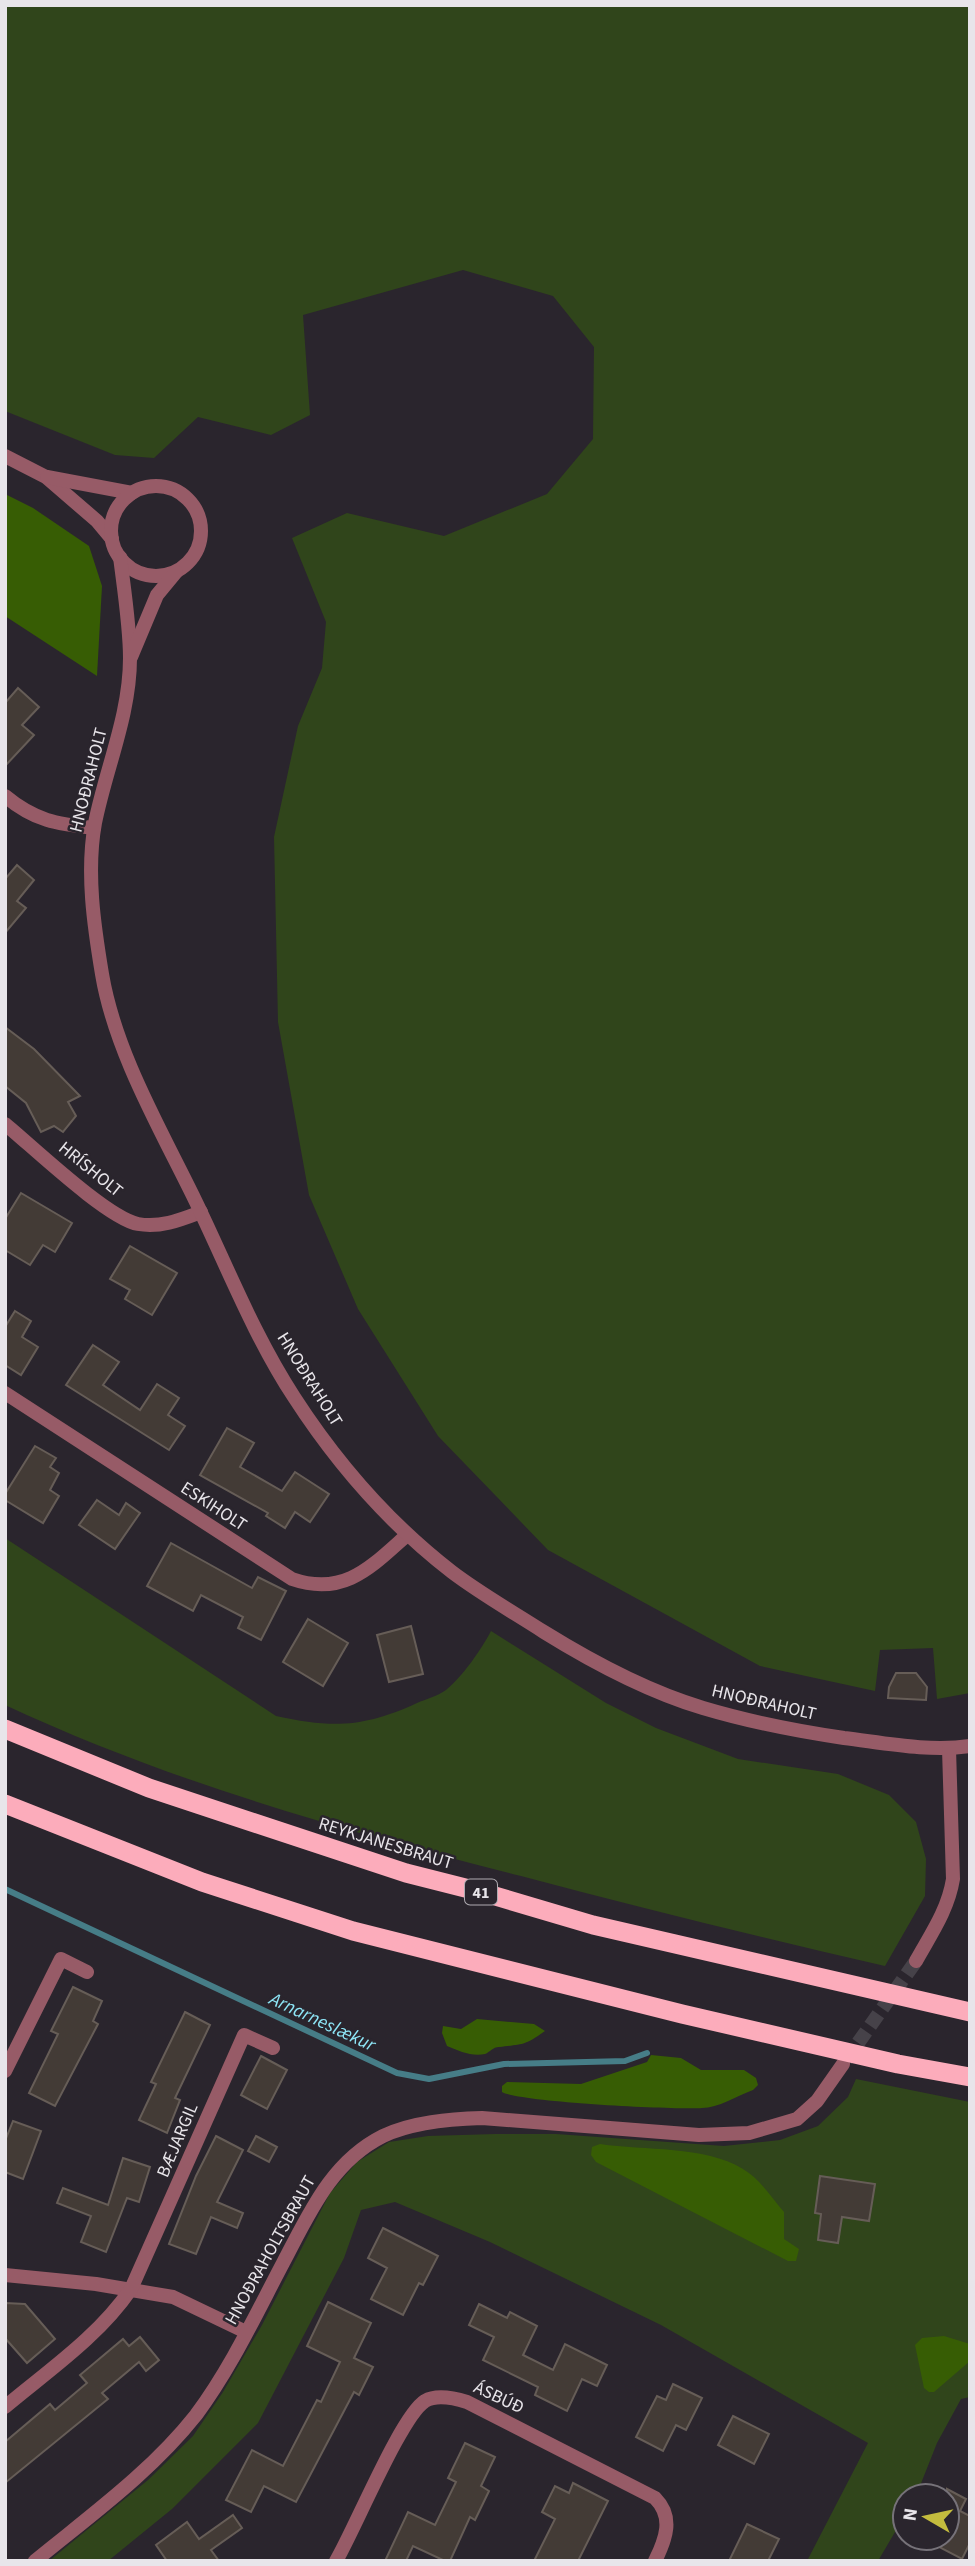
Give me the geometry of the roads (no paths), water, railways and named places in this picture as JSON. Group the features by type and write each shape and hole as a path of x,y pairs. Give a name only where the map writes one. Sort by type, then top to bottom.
{"highway":[{"name":"REYKJANESBRAUT","path":"5,1729 149,1788 406,1873 485,1893 593,1926 970,2012"},
{"path":"5,1804 202,1882 353,1931 682,2014 898,2064 970,2077"}],"street":[{"path":"5,456 46,477 97,521 112,539 120,557 139,573 164,575 176,572 188,563 199,544 201,533 197,512 186,496 166,486 143,487 122,502 115,513 111,526 112,539"},
{"path":"46,477 132,493"},
{"name":"HNOÐRAHOLT","path":"120,557 130,658 124,716 94,828 92,881 103,979 115,1023 134,1075 261,1337 293,1396 331,1447 407,1535 497,1603 595,1663 663,1694 702,1708 779,1728 949,1749 970,1746"},
{"name":"HNOÐRAHOLT","path":"130,658 157,595 176,572"},
{"path":"5,796 19,808 45,821 94,828"},
{"name":"HRÍSHOLT","path":"5,1124 106,1207 128,1220 156,1225 201,1212"},
{"name":"ESKIHOLT","path":"5,1393 280,1572 304,1583 345,1582 369,1568 407,1535"},
{"path":"916,1961 943,1914 953,1879 949,1749"},
{"path":"5,2071 61,1959 87,1972"},
{"name":"BÆJARGIL","path":"5,2407 90,2336 120,2306 131,2289 244,2035 273,2048"},
{"name":"HNOÐRAHOLTSBRAUT","path":"35,2561 141,2474 197,2414 225,2373 320,2192 352,2157 384,2136 422,2124 469,2118 699,2135 749,2133 797,2119 817,2101 843,2064"},
{"path":"5,2275 131,2289 180,2300 246,2332"},
{"name":"ÁSBÚÐ","path":"336,2561 408,2421 428,2399 445,2397 467,2402 655,2498 663,2505 667,2523 666,2534 655,2561"}],"waterway":[{"name":"Arnarneslækur","path":"5,1889 397,2073 429,2079 504,2064 625,2061 647,2053"}],"tunnel":[{"path":"846,2060 916,1961"}]}
